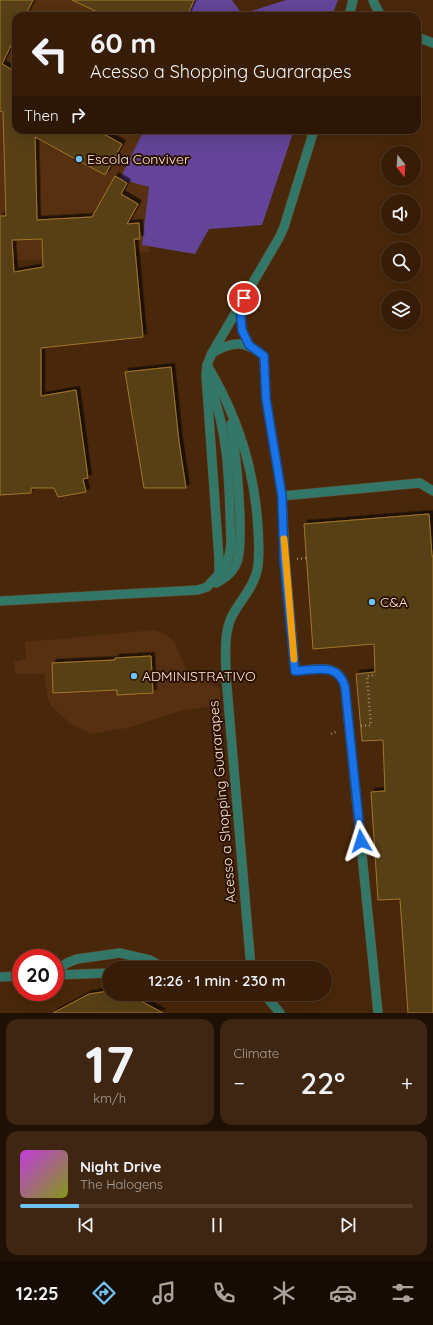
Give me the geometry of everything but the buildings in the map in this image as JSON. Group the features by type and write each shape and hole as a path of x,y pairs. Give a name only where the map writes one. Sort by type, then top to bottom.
{"lane":[{"path":"373,0 379,12"},
{"path":"350,12 353,1"},
{"path":"421,38 433,43"},
{"path":"219,574 206,375 207,365 212,353 273,250 284,227 313,134"},
{"path":"240,307 242,330 249,345 264,356 266,399 282,496 284,560 295,671 329,669 337,672 343,678 345,687 378,1013"},
{"path":"212,353 227,346 239,344 249,345"},
{"name":"Acesso a Shopping Guararapes","path":"207,365 228,405 247,456 257,507 260,549 257,572 248,592 227,629 225,646 226,676 250,961"},
{"path":"206,375 216,399 227,452 231,542 230,554 227,563 207,587"},
{"path":"0,601 198,590 220,581 231,573 238,559 240,540 234,443 228,405"},
{"path":"282,496 409,484 420,484 433,491"},
{"path":"64,965 77,959 120,953 152,961"},
{"path":"64,975 102,973"},
{"path":"0,977 12,976"},
{"path":"270,1001 280,1013"}],"shaded area":[{"name":"Escola Conviver","path":"0,0 203,0 199,12 12,12 12,134 165,134 149,187 149,252 0,262"},
{"path":"194,0 232,0 241,12 187,12"},
{"path":"286,0 338,0 334,12 248,12"},
{"path":"142,134 293,134 262,225 209,229 195,254 142,245 149,187 120,179"},
{"path":"155,630 164,634 175,643 186,669 220,689 220,705 180,711 127,728 92,734 72,725 51,706 48,698 44,674 15,674 14,662 26,659 25,642"}],"slow traffic":[{"path":"284,539 284,560 294,659"}],"place":[{"name":"Escola Conviver","path":"79,159"},
{"name":"C&A","path":"372,602"},
{"name":"ADMINISTRATIVO","path":"134,676"}],"route":[{"path":"244,298 240,307 242,330 249,345 264,356 266,399 282,496 284,560 295,671 329,669 337,672 343,678 361,841"}]}
